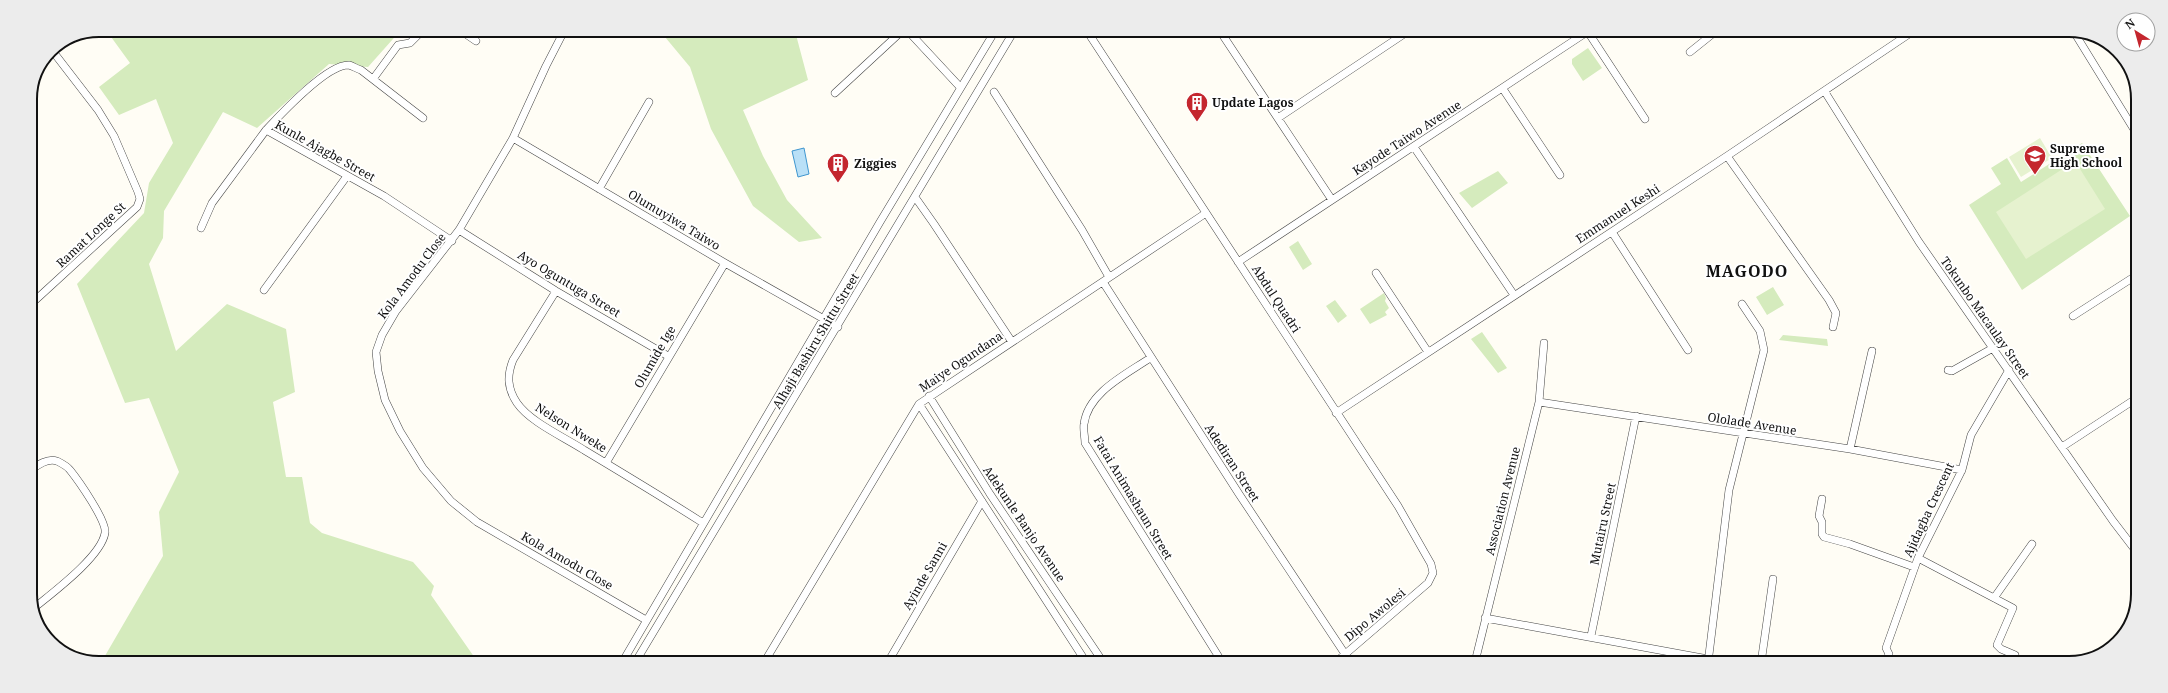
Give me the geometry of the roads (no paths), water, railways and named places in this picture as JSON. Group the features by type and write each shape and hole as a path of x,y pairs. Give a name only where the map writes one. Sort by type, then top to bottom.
{"street":[{"path":"373,79 398,45 410,43 416,37"},
{"path":"470,37 476,41"},
{"name":"Kola Amodu Close","path":"561,37 513,138 459,230 452,241 396,311 382,335 376,352 378,370 385,400 400,431 423,468 452,502 477,522 646,620"},
{"path":"835,93 896,37"},
{"path":"914,37 960,87"},
{"name":"Alhaji Bashiru Shittu Street","path":"626,656 960,87 991,37"},
{"name":"Alhaji Bashiru Shittu Street","path":"639,656 838,328 1010,37"},
{"name":"Abdul Quadri","path":"1091,37 1398,506 1431,564 1433,573 1428,583"},
{"path":"1226,37 1332,200"},
{"path":"1278,118 1400,37"},
{"name":"Kayode Taiwo Avenue","path":"1238,262 1581,37"},
{"path":"1591,37 1645,119"},
{"path":"1690,52 1709,37"},
{"name":"Emmanuel Keshi","path":"1336,413 1514,294 1612,232 1825,92 1905,37"},
{"path":"2078,38 2131,125"},
{"name":"Ramat Longe St","path":"37,299 137,207 140,199 114,136 98,110 56,54"},
{"path":"266,130 315,82 336,68 349,65 361,70 424,118"},
{"path":"1503,89 1560,175"},
{"path":"994,92 1082,230 1109,277"},
{"name":"Tokunbo Macaulay Street","path":"1825,92 1919,242 2113,521 2131,544"},
{"path":"599,189 649,102"},
{"name":"Kunle Ajagbe Street","path":"201,228 212,203 266,130 384,196 452,241"},
{"name":"Olumuyiwa Taiwo","path":"513,138 838,328"},
{"path":"1414,147 1514,294"},
{"path":"1727,156 1829,300 1836,313 1833,327"},
{"path":"264,290 347,176"},
{"path":"915,197 1012,342"},
{"name":"Maiye Ogundana","path":"768,656 919,404 1206,213"},
{"name":"Ayo Oguntuga Street","path":"459,230 556,290 668,356"},
{"path":"1612,232 1688,350"},
{"name":"Olumide Ige","path":"606,463 668,356 725,263"},
{"path":"1376,273 1428,352"},
{"path":"2073,316 2131,279"},
{"name":"Adediran Street","path":"1103,282 1150,358 1346,654"},
{"name":"Nelson Nweke","path":"556,290 513,360 508,371 508,383 517,402 526,412 703,523"},
{"path":"1709,656 1729,490 1764,350 1760,330 1742,304"},
{"name":"Association Avenue","path":"1476,656 1539,402 1544,343"},
{"path":"1948,370 1952,371 1993,348"},
{"path":"1850,449 1872,350"},
{"name":"Fatai Animashaun Street","path":"1150,358 1101,393 1088,409 1084,424 1085,443 1218,656"},
{"name":"Ajidagba Crescent","path":"1888,656 1889,654 1886,648 1918,558 1962,470 1971,435 2008,370"},
{"name":"Adekunle Banjo Avenue","path":"929,396 990,494 1099,656"},
{"path":"2062,447 2131,401"},
{"name":"Ololade Avenue","path":"1539,402 1636,416 1742,434 1850,449 1962,470"},
{"name":"Adekunle Banjo Avenue","path":"919,404 1082,656"},
{"name":"Mutairu Street","path":"1591,636 1636,416"},
{"path":"37,466 51,460 59,462 69,468 102,520 106,532 103,540 84,565 38,605"},
{"path":"1822,500 1819,516 1822,522 1822,534 1824,538 1850,544 1914,568"},
{"name":"Ayinde Sanni","path":"892,656 982,501"},
{"path":"1994,598 2032,544"},
{"path":"1918,558 2013,608 1997,645 2001,649 2015,656"},
{"path":"1762,656 1772,579"},
{"name":"Dipo Awolesi","path":"1344,656 1428,583"},
{"path":"1485,618 1591,636 1685,656"}],"water":[{"path":"804,148 809,174 798,177 792,151"}],"place":[{"name":"Update Lagos","path":"1197,122"},
{"name":"Supreme High School","path":"2035,176"},
{"name":"Ziggies","path":"838,184"}],"district":[{"name":"MAGODO","path":"1747,271"}]}
